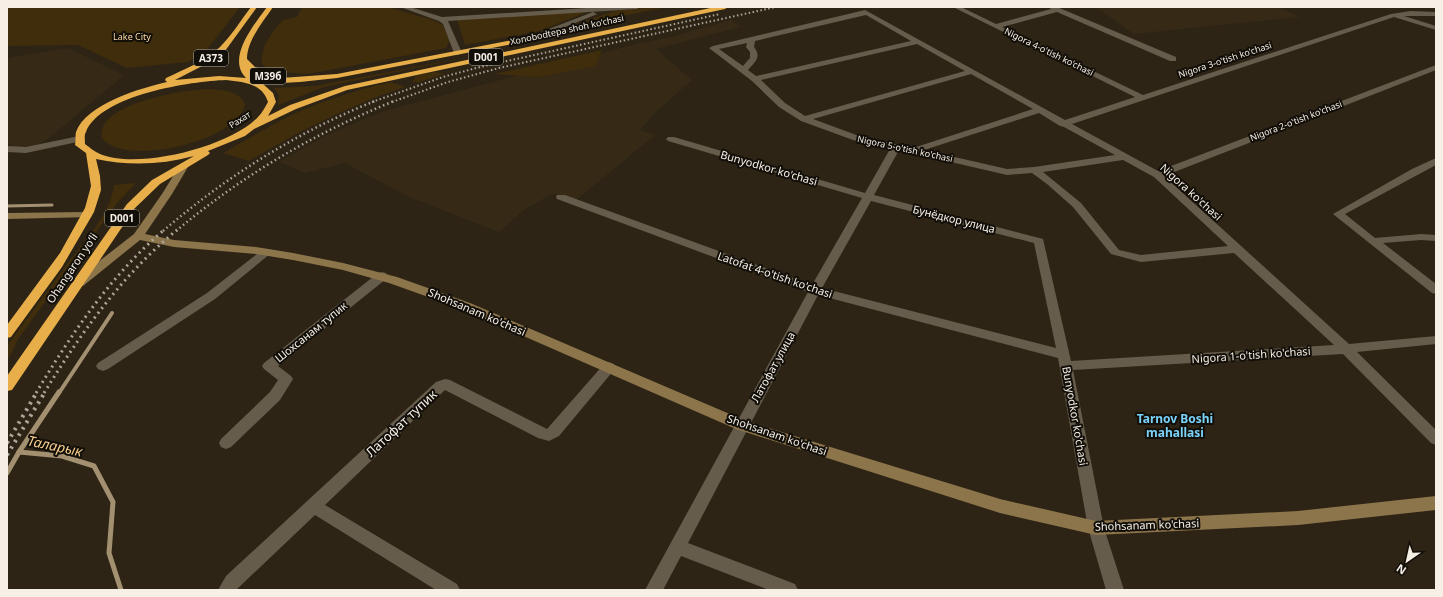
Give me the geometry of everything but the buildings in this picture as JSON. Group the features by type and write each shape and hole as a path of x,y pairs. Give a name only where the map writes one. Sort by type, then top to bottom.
{"highway":[{"name":"A373","path":"152,88 198,66 215,55 225,47 254,7"},
{"name":"A373","path":"254,83 245,74 243,69 243,59 249,40 270,7"},
{"name":"Xonobodtepa shoh ko'chasi","path":"604,24 694,7"},
{"name":"Xonobodtepa shoh ko'chasi","path":"254,126 292,107 345,88 725,7"},
{"name":"Xonobodtepa shoh ko'chasi","path":"254,83 337,76 573,30"},
{"name":"M39б","path":"243,59 247,65 259,73 300,80"},
{"name":"D001","path":"90,154 80,145 78,139 82,129 97,114 121,100 152,88 184,81 230,79 254,83"},
{"name":"Рахат","path":"90,154 107,160 119,161 160,159 198,151 231,139 254,126 267,113 272,102 269,92 254,83"},
{"name":"Ohangaron yoʻli","path":"7,386 77,285 114,228 137,199 156,182 231,139"},
{"name":"Ohangaron yoʻli","path":"7,334 63,258 73,243 87,215 94,199 96,187 90,154"}],"street":[{"path":"402,7 442,19 637,7"},
{"name":"Nigora 4-o'tish ko'chasi","path":"956,7 1141,98"},
{"path":"997,26 1054,8 1172,60"},
{"path":"527,40 603,10"},
{"name":"Nigora ko'chasi","path":"751,39 865,12 915,42 1157,175 1346,349 1436,439"},
{"name":"Nigora 3-o'tish ko'chasi","path":"1063,124 1393,15 1411,13 1436,14"},
{"path":"1393,15 1436,28"},
{"path":"442,19 446,22 449,28 458,53"},
{"path":"743,71 754,58 754,52 750,47 751,39"},
{"name":"Nigora 5-o'tish ko'chasi","path":"751,39 713,48 754,79 782,105 804,119 851,137 915,150 1007,172 1034,170 1123,157"},
{"path":"754,79 915,42"},
{"name":"Nigora 2-o'tish ko'chasi","path":"1157,175 1436,67"},
{"path":"804,119 971,72"},
{"path":"915,150 1039,110"},
{"path":"7,149 26,150 78,139"},
{"name":"Bunyodkor ko'chasi","path":"671,139 868,197"},
{"name":"Латофат улица","path":"654,590 741,425 896,147"},
{"path":"1436,161 1338,214 1436,290"},
{"path":"77,285 138,236 167,194 183,166"},
{"path":"1034,170 1051,182 1077,205 1115,252 1141,259 1236,249"},
{"path":"1415,171 1436,171"},
{"name":"Latofat 4-o'tish ko'chasi","path":"561,197 815,290 1065,361"},
{"name":"Бунёдкор улица","path":"868,197 1040,241"},
{"path":"7,216 87,215"},
{"name":"Shohsanam ko'chasi","path":"138,236 179,244 266,252 330,263 382,276 439,295 741,425 1000,506 1096,528 1298,518 1436,503"},
{"path":"1373,241 1421,237 1436,238"},
{"name":"Bunyodkor ko'chasi","path":"1040,241 1065,361 1096,528 1115,590"},
{"path":"103,366 211,296 266,252"},
{"name":"Шохсанам тупик","path":"226,443 275,396 286,379 269,366 382,276"},
{"name":"Nigora 1-o'tish ko'chasi","path":"1065,361 1346,349 1436,340"},
{"name":"Латофат тупик","path":"227,590 232,582 441,386 445,384 543,434 549,435 554,432 609,368"},
{"path":"314,506 451,590"},
{"path":"678,547 789,590"}],"shaded area":[{"path":"1096,7 1278,7 1300,17 1134,34"},
{"path":"731,20 740,27 656,49 692,80 654,114 640,130 655,135 576,200 554,193 525,209 499,232 409,197 345,163 305,173 279,162 325,136 381,112"},
{"path":"68,48 124,75 49,138 33,147 12,147 7,141 7,60 12,57"}],"green space":[{"name":"Lake City","path":"7,7 240,7 205,52 188,62 127,68 78,45 7,46"},
{"path":"302,7 387,7 433,20 443,25 450,40 446,48 308,74 282,72 268,69 262,64 262,58 268,40 283,20 297,17"},
{"path":"667,7 568,27 614,11"},
{"path":"587,12 539,31 465,45 457,20"},
{"path":"602,50 595,66 539,77 494,74"},
{"path":"478,55 324,87 278,105 279,95 274,88 315,86"},
{"path":"434,72 445,74 419,82 412,82 416,76"},
{"path":"391,82 405,87 345,110 287,139 249,161 223,153 289,116 317,104"},
{"path":"210,89 235,94 239,96 245,104 238,117 224,129 203,139 180,146 156,150 133,151 114,147 102,138 104,126 113,116 127,107 164,95"},
{"path":"136,183 118,202 18,339 7,360 7,346 96,227 108,206 114,185"}],"waterway":[{"name":"Таларык","path":"7,206 52,205"},
{"name":"Таларык","path":"59,393 112,313"},
{"name":"Таларык","path":"19,452 59,392"},
{"path":"7,473 19,452"},
{"name":"Таларык","path":"19,452 62,456 94,466 113,502 109,553 121,590"}],"railway":[{"path":"392,102 448,82 499,68 776,7"},
{"path":"372,102 443,77 480,67 720,14"},
{"path":"163,231 212,192 264,157 318,127 375,101"},
{"path":"176,231 227,192 280,157 335,127 394,101"},
{"path":"36,393 78,327 94,306 127,266 164,230"},
{"path":"44,393 88,327 104,306 138,266 177,230"},
{"path":"7,443 37,392"},
{"path":"7,455 45,392"}],"district":[{"name":"Tarnov Boshi mahallasi","path":"1175,426"}]}
